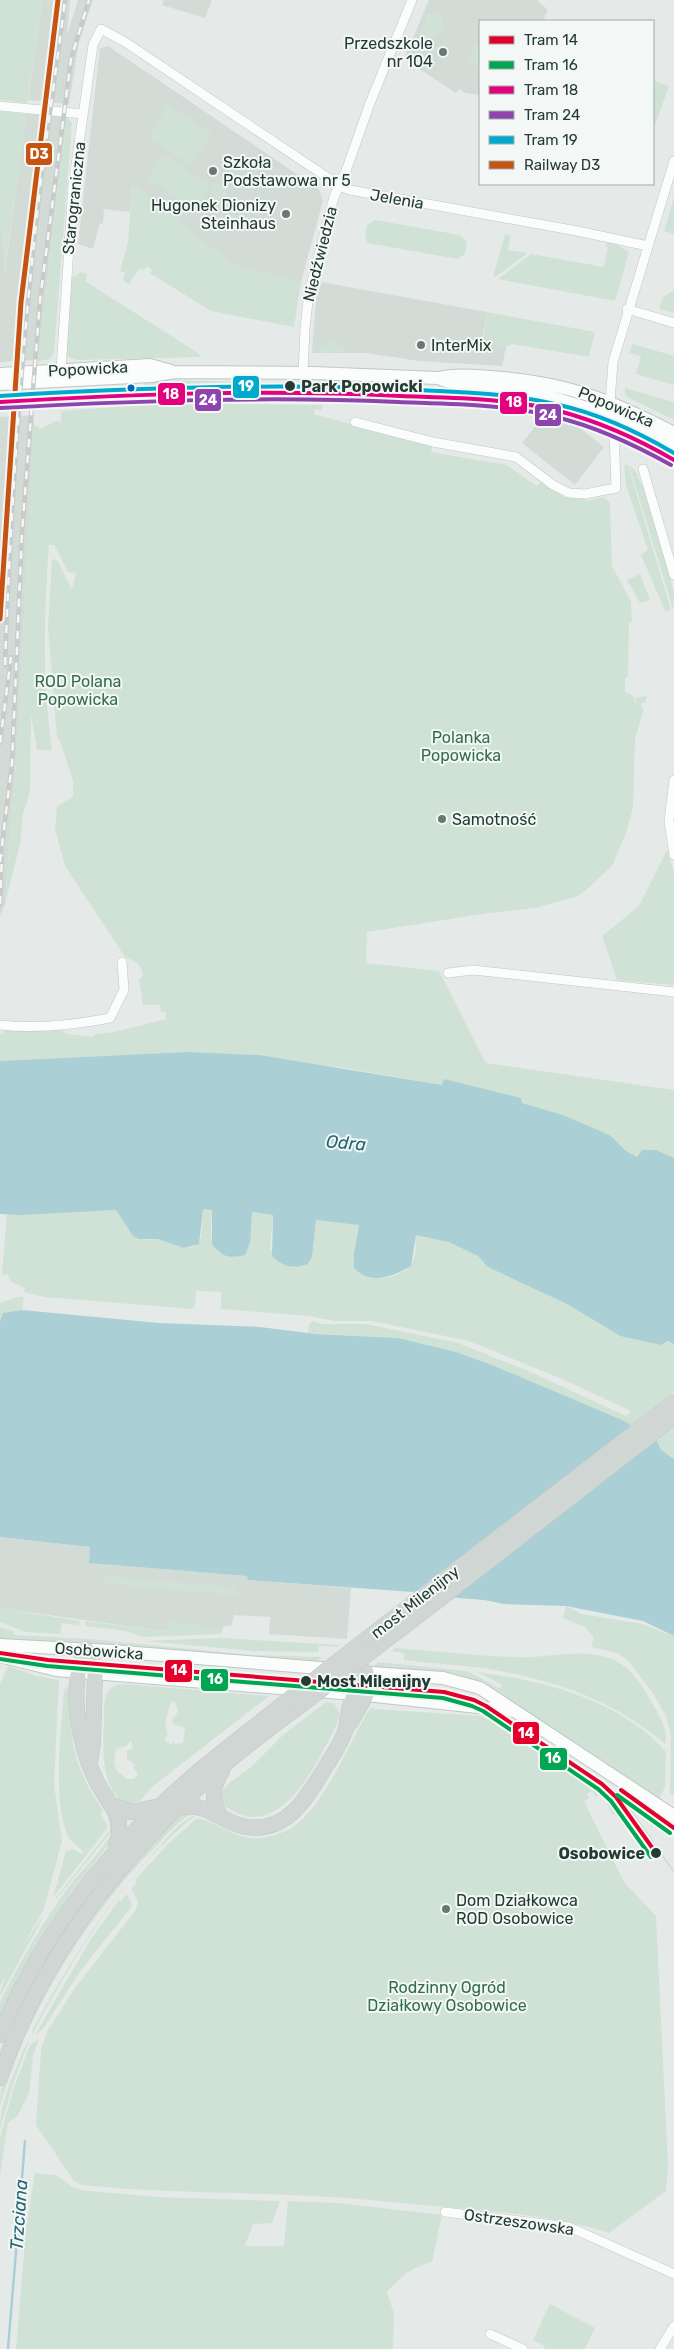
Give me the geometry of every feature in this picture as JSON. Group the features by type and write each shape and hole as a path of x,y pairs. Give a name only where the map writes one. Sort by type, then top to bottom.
{"main road":[{"name":"most Milenijny","path":"167,1808 283,1704 674,1402"},
{"name":"most Milenijny","path":"167,1808 674,1417"},
{"path":"86,1649 78,1672 81,1743 98,1784 113,1806 120,1828 114,1852"},
{"path":"86,1649 92,1660 95,1673 93,1743 90,1762"},
{"path":"113,1806 131,1812 196,1806 233,1823 252,1828 270,1826 288,1817 303,1803 337,1748 360,1694 366,1672"},
{"path":"220,1816 213,1802 212,1792 225,1765"},
{"path":"0,2035 36,1958 62,1917 114,1852 167,1808"},
{"path":"0,2078 24,2016 61,1950 119,1868 167,1808"}],"street":[{"name":"Niedźwiedzia","path":"303,373 304,335 309,293 334,197 340,186 370,103 412,0"},
{"name":"Jelenia","path":"101,29 125,42 340,186 350,190 577,230 648,246"},
{"name":"Starograniczna","path":"60,370 73,186 93,45 101,29"},
{"path":"0,106 83,114"},
{"path":"355,422 433,442 516,457 553,485 569,493 585,494 616,488 614,430 611,408 613,362 627,310 674,161"},
{"path":"627,310 674,323"},
{"name":"Popowicka","path":"0,374 150,365 174,372"},
{"name":"Popowicka","path":"0,384 152,376 174,372 303,373 438,378 453,384 521,391 611,408 674,433"},
{"name":"Popowicka","path":"611,408 674,444"},
{"path":"643,469 674,575"},
{"path":"674,780 669,811 674,855"},
{"path":"0,1025 60,1025 110,1018 124,990 122,962"},
{"path":"448,973 473,970 674,992"},
{"name":"Osobowicka","path":"0,1645 86,1649 443,1678 462,1682 480,1688 520,1712 674,1816"},
{"name":"Osobowicka","path":"0,1656 43,1668 78,1672 360,1694 466,1704 520,1712"},
{"name":"Ostrzeszowska","path":"445,2212 569,2227 674,2274"},
{"path":"660,2349 674,2326"},
{"path":"490,2334 523,2349"}],"shaded area":[{"path":"42,0 70,0 67,35 78,0 93,0 79,42 69,104 28,100"},
{"path":"164,0 212,0 205,18 162,5"},
{"name":"Przedszkole nr 104","path":"429,0 537,0 548,10 543,20 479,20 479,95 465,93 459,89 456,93 404,59"},
{"name":"Szkoła Podstawowa nr 5","path":"108,46 319,189 323,201 301,282 232,265 132,185 130,212 104,209 103,223 99,225 93,249 78,244 100,48"},
{"path":"26,114 67,117 38,360 0,362 0,205 5,272"},
{"path":"321,282 487,312 482,342 506,347 502,366 419,361 366,353 312,353 316,300"},
{"path":"34,415 19,722 5,904 0,916 0,417"},
{"path":"543,416 576,425 604,447 575,485 522,443"},
{"path":"0,1537 90,1547 89,1563 248,1576 248,1580 351,1588 347,1639 269,1634 270,1617 234,1615 231,1626 224,1626 221,1631 169,1622 168,1632 0,1608"}],"green space":[{"path":"0,0 42,0 27,103 0,100"},
{"path":"429,13 442,17 444,26 437,37 427,40 419,36"},
{"path":"479,43 479,67 468,61 474,45"},
{"path":"654,80 669,86 654,128"},
{"path":"168,105 212,134 191,166 148,137"},
{"path":"0,111 26,114 4,276 0,205"},
{"path":"67,117 72,123 54,352 50,359 38,361"},
{"path":"164,156 210,186 194,210 148,179"},
{"path":"213,183 228,186 224,208 209,205"},
{"path":"132,184 232,265 301,282 294,327 211,311 150,273 152,270 147,266 144,270 140,268 129,284 123,280 125,273 120,271 128,242"},
{"path":"674,197 674,234 664,231"},
{"path":"375,220 460,235 467,242 465,254 457,259 368,243 365,238 367,225"},
{"path":"505,234 511,235 508,250 528,253 495,277 493,276"},
{"path":"609,240 629,252 615,301 498,279 531,254 604,267 608,247 605,247"},
{"path":"81,272 87,274 85,281 198,353 201,357 77,360 64,356 70,279"},
{"path":"674,287 674,313 659,309 663,297 673,291"},
{"path":"487,312 595,332 589,357 512,344 506,347 483,344"},
{"path":"329,339 346,350 346,352 319,353 319,345 328,346"},
{"path":"633,344 674,356 674,385 636,374 641,356 629,353"},
{"path":"162,380 239,382 239,396 237,399 200,396 86,404 86,391 144,388 144,383"},
{"path":"420,386 519,395 588,411 585,423 551,413 500,405 385,397 363,400 364,387 420,390"},
{"path":"625,388 674,402 674,420 629,398 625,394"},
{"name":"Park Popowicki","path":"221,402 233,404 323,405 321,410 315,409 313,414 432,446 431,452 507,465 537,486 541,482 564,497 585,498 586,501 604,497 610,503 612,566 631,601 632,623 629,623 628,677 625,678 625,692 633,695 636,709 635,698 647,696 645,703 642,702 641,707 644,708 635,739 633,808 626,833 612,866 578,896 535,908 489,913 367,932 366,963 439,971 486,1063 674,1090 674,1158 656,1150 642,1150 637,1157 626,1151 611,1136 563,1115 522,1103 520,1098 444,1080 442,1085 338,1067 186,1052 0,1061 0,1034 3,1034 4,1029 57,1028 68,1034 94,1037 95,1034 114,1032 166,1019 166,1012 161,1012 160,1005 143,1005 139,980 143,976 141,969 135,962 125,957 65,866 55,829 57,806 73,797 73,781 60,741 57,738 48,627 52,559 57,560 72,589 76,573 68,572 54,545 49,545 45,622 45,673 52,750 37,750 31,715 30,792 23,814 20,844 5,904 19,722 33,424 41,429 56,421 61,422 61,411 171,403"},
{"path":"624,465 628,465 671,610 658,614 665,611 641,555 648,550 626,485"},
{"path":"629,465 642,485 649,503 674,593 673,609"},
{"path":"640,574 650,600 640,603 627,580"},
{"path":"667,850 674,873 674,985 617,980 602,936 639,906"},
{"path":"203,1208 212,1210 211,1235 215,1248 227,1256 237,1257 252,1212 273,1215 270,1250 308,1264 312,1257 316,1219 359,1225 354,1253 354,1268 361,1273 378,1278 396,1275 410,1265 414,1258 416,1235 456,1244 474,1254 489,1267 569,1305 620,1336 661,1345 668,1342 674,1344 674,1392 631,1425 492,1365 456,1352 398,1338 308,1333 309,1324 312,1321 322,1324 366,1324 458,1343 533,1373 626,1416 631,1411 562,1379 469,1341 372,1321 335,1321 309,1316 221,1309 221,1292 196,1291 195,1305 192,1309 44,1297 24,1292 25,1288 10,1281 8,1275 2,1274 7,1214 116,1210 133,1236 146,1240 158,1239 184,1248 192,1247 201,1238"},
{"path":"17,1297 24,1297 22,1310 3,1313 0,1321 0,1303"},
{"path":"674,1428 674,1459 661,1450 657,1441"},
{"path":"105,1576 160,1581 159,1588 104,1583"},
{"path":"162,1581 235,1587 237,1595 161,1589"},
{"path":"566,1606 582,1614 642,1624 674,1636 674,1795 670,1793 671,1735 666,1716 654,1695 631,1664 618,1653 591,1647 594,1638 585,1627 563,1618"},
{"path":"0,1608 80,1621 79,1626 62,1623 60,1634 25,1632 0,1622"},
{"path":"85,1621 167,1632 169,1622 204,1625 205,1628 223,1630 221,1634 143,1637 125,1631 85,1626"},
{"path":"0,1627 14,1631 15,1635 89,1639 251,1655 322,1657 313,1665 31,1640 0,1640"},
{"path":"220,1638 341,1645 337,1647 319,1646 318,1652 253,1651 144,1641"},
{"path":"395,1648 471,1655 529,1657 583,1654 609,1658 621,1664 636,1677 663,1724 666,1734 665,1744 626,1716 586,1695 564,1687 495,1670 404,1660 404,1653 391,1651"},
{"path":"378,1662 467,1671 499,1688 502,1685 477,1672 528,1681 554,1687 603,1706 626,1718 666,1752 665,1787 659,1799 496,1692 371,1668"},
{"path":"8,1666 37,1676 59,1680 54,1784 62,1841 44,1909 0,1986 0,1684"},
{"path":"123,1684 269,1696 152,1787 141,1800 131,1804 121,1800 113,1792 108,1781 103,1742 104,1711 107,1693 110,1689","holes":["175,1701 178,1712 172,1720 174,1724 185,1728 183,1743 174,1744 174,1740 171,1745 164,1740 168,1734 165,1723 171,1702","131,1741 133,1748 127,1751 127,1759 135,1765 133,1768 137,1771 137,1776 133,1779 127,1779 116,1770 114,1762 116,1749 126,1746"]},
{"path":"67,1686 71,1712 72,1740 78,1762 86,1782 103,1810 100,1813 108,1827 53,1898 66,1851 73,1849 82,1854 84,1852 68,1836 60,1805 60,1744 64,1691"},
{"path":"326,1702 333,1703 338,1710 339,1717 336,1726 307,1778 284,1804 270,1813 256,1817 240,1814 223,1804 221,1793 227,1785 250,1768 283,1735"},
{"name":"Rodzinny Ogród Działkowy Osobowice","path":"372,1707 374,1709 482,1716 531,1747 529,1751 533,1747 600,1791 617,1812 613,1815 602,1794 596,1797 592,1791 587,1794 589,1798 584,1801 624,1882 656,1916 668,2166 666,2191 609,2233 569,2222 528,2216 379,2201 313,2196 140,2190 82,2185 74,2181 36,2125 41,2049 48,2030 75,1988 135,1911 138,1902 131,1889 137,1882 135,1880 169,1843 196,1819 207,1821 242,1837 250,1838 275,1835 297,1824 307,1815 326,1788 368,1711"},
{"path":"184,1812 193,1813 173,1828 131,1873 84,1933 62,1967 26,2036 11,2071 0,2106 5,2075 13,2056 42,1997 76,1940 95,1912 137,1860"},
{"path":"108,1815 113,1826 111,1832 54,1900 110,1830"},
{"path":"196,1815 170,1837 130,1881 140,1868 180,1824"},
{"path":"116,1821 110,1843 72,1891 47,1927 19,1975 0,2016 0,2003 34,1940 67,1889 108,1840"},
{"path":"106,1871 77,1914 0,2063 0,2050 15,2013 59,1935"},
{"path":"127,1894 132,1905 129,1910 81,1970 43,2029 35,2035 91,1939 119,1900 121,1901"},
{"path":"43,1916 0,1996 1,1988 11,1967"},
{"path":"102,1917 65,1975 32,2035 33,2029 60,1981"},
{"path":"39,2039 33,2056 29,2093 17,2117 9,2122 7,2128 0,2176 0,2137 14,2087 30,2045"},
{"path":"29,2041 13,2084 0,2129 3,2107 13,2074"},
{"path":"35,2173 56,2175 74,2188 89,2191 157,2197 280,2201 272,2223 253,2224 245,2246 284,2246 288,2201 339,2203 442,2215 432,2262 419,2266 407,2273 387,2292 394,2314 393,2349 16,2349 26,2229"},
{"path":"550,2304 595,2328 585,2349 544,2349 545,2346 533,2340"}],"water":[{"name":"Odra","path":"186,1052 259,1055 442,1085 444,1079 521,1098 522,1103 563,1115 611,1136 626,1151 637,1157 642,1150 656,1150 674,1158 674,1344 668,1341 661,1345 620,1336 569,1305 488,1267 478,1256 449,1242 416,1235 411,1266 390,1276 375,1278 368,1277 354,1268 354,1253 359,1225 316,1220 312,1257 308,1264 293,1267 280,1263 272,1256 273,1215 252,1212 250,1243 245,1255 230,1257 219,1252 212,1244 212,1210 203,1209 199,1244 184,1248 158,1239 139,1239 133,1236 116,1210 20,1215 0,1214 0,1061"},
{"path":"22,1310 159,1323 260,1327 316,1334 398,1338 456,1352 492,1365 622,1420 656,1439 661,1450 674,1459 674,1636 643,1621 566,1606 504,1604 484,1600 423,1595 413,1592 248,1580 247,1576 89,1563 90,1547 0,1537 0,1321 3,1313"}],"waterway":[{"name":"Trzciana","path":"8,2349 25,2141"}],"tram line":[{"name":"19","path":"0,396 248,386 347,387 478,393 519,397 589,413 633,431 674,453"},
{"name":"18","path":"0,402 150,395 251,393 351,394 501,401 559,411 589,420 633,438 674,460"},
{"name":"24","path":"0,408 149,401 249,399 348,400 478,405 517,409 571,421 615,437 671,465"},
{"name":"14","path":"0,1653 48,1660 444,1692 474,1700 486,1706 602,1784 616,1797 656,1853"},
{"name":"16","path":"0,1659 47,1666 443,1698 472,1706 483,1711 598,1789 611,1801 651,1857"},
{"path":"602,1784 626,1803 674,1872"},
{"name":"14","path":"621,1790 674,1828"},
{"name":"16","path":"617,1795 670,1833"}],"railway":[{"path":"5,665 12,506 24,348 37,213 65,0"},
{"path":"0,862 12,763 22,532 40,300 71,59 89,0"},
{"path":"0,743 11,657"},
{"path":"0,904 2,855"}],"rail line":[{"name":"D3","path":"0,619 21,302 58,0"}],"place":[{"name":"Przedszkole nr 104","path":"443,52"},
{"name":"Szkoła Podstawowa nr 5","path":"213,171"},
{"name":"Hugonek Dionizy Steinhaus","path":"286,214"},
{"name":"InterMix","path":"421,345"},
{"name":"Park Popowicki","path":"290,386"},
{"name":"Samotność","path":"442,819"},
{"name":"Most Milenijny","path":"306,1681"},
{"name":"Osobowice","path":"656,1853"},
{"name":"Dom Działkowca ROD Osobowice","path":"446,1909"}],"park label":[{"name":"ROD Polana Popowicka","path":"78,690"},
{"name":"Polanka Popowicka","path":"461,746"}]}
